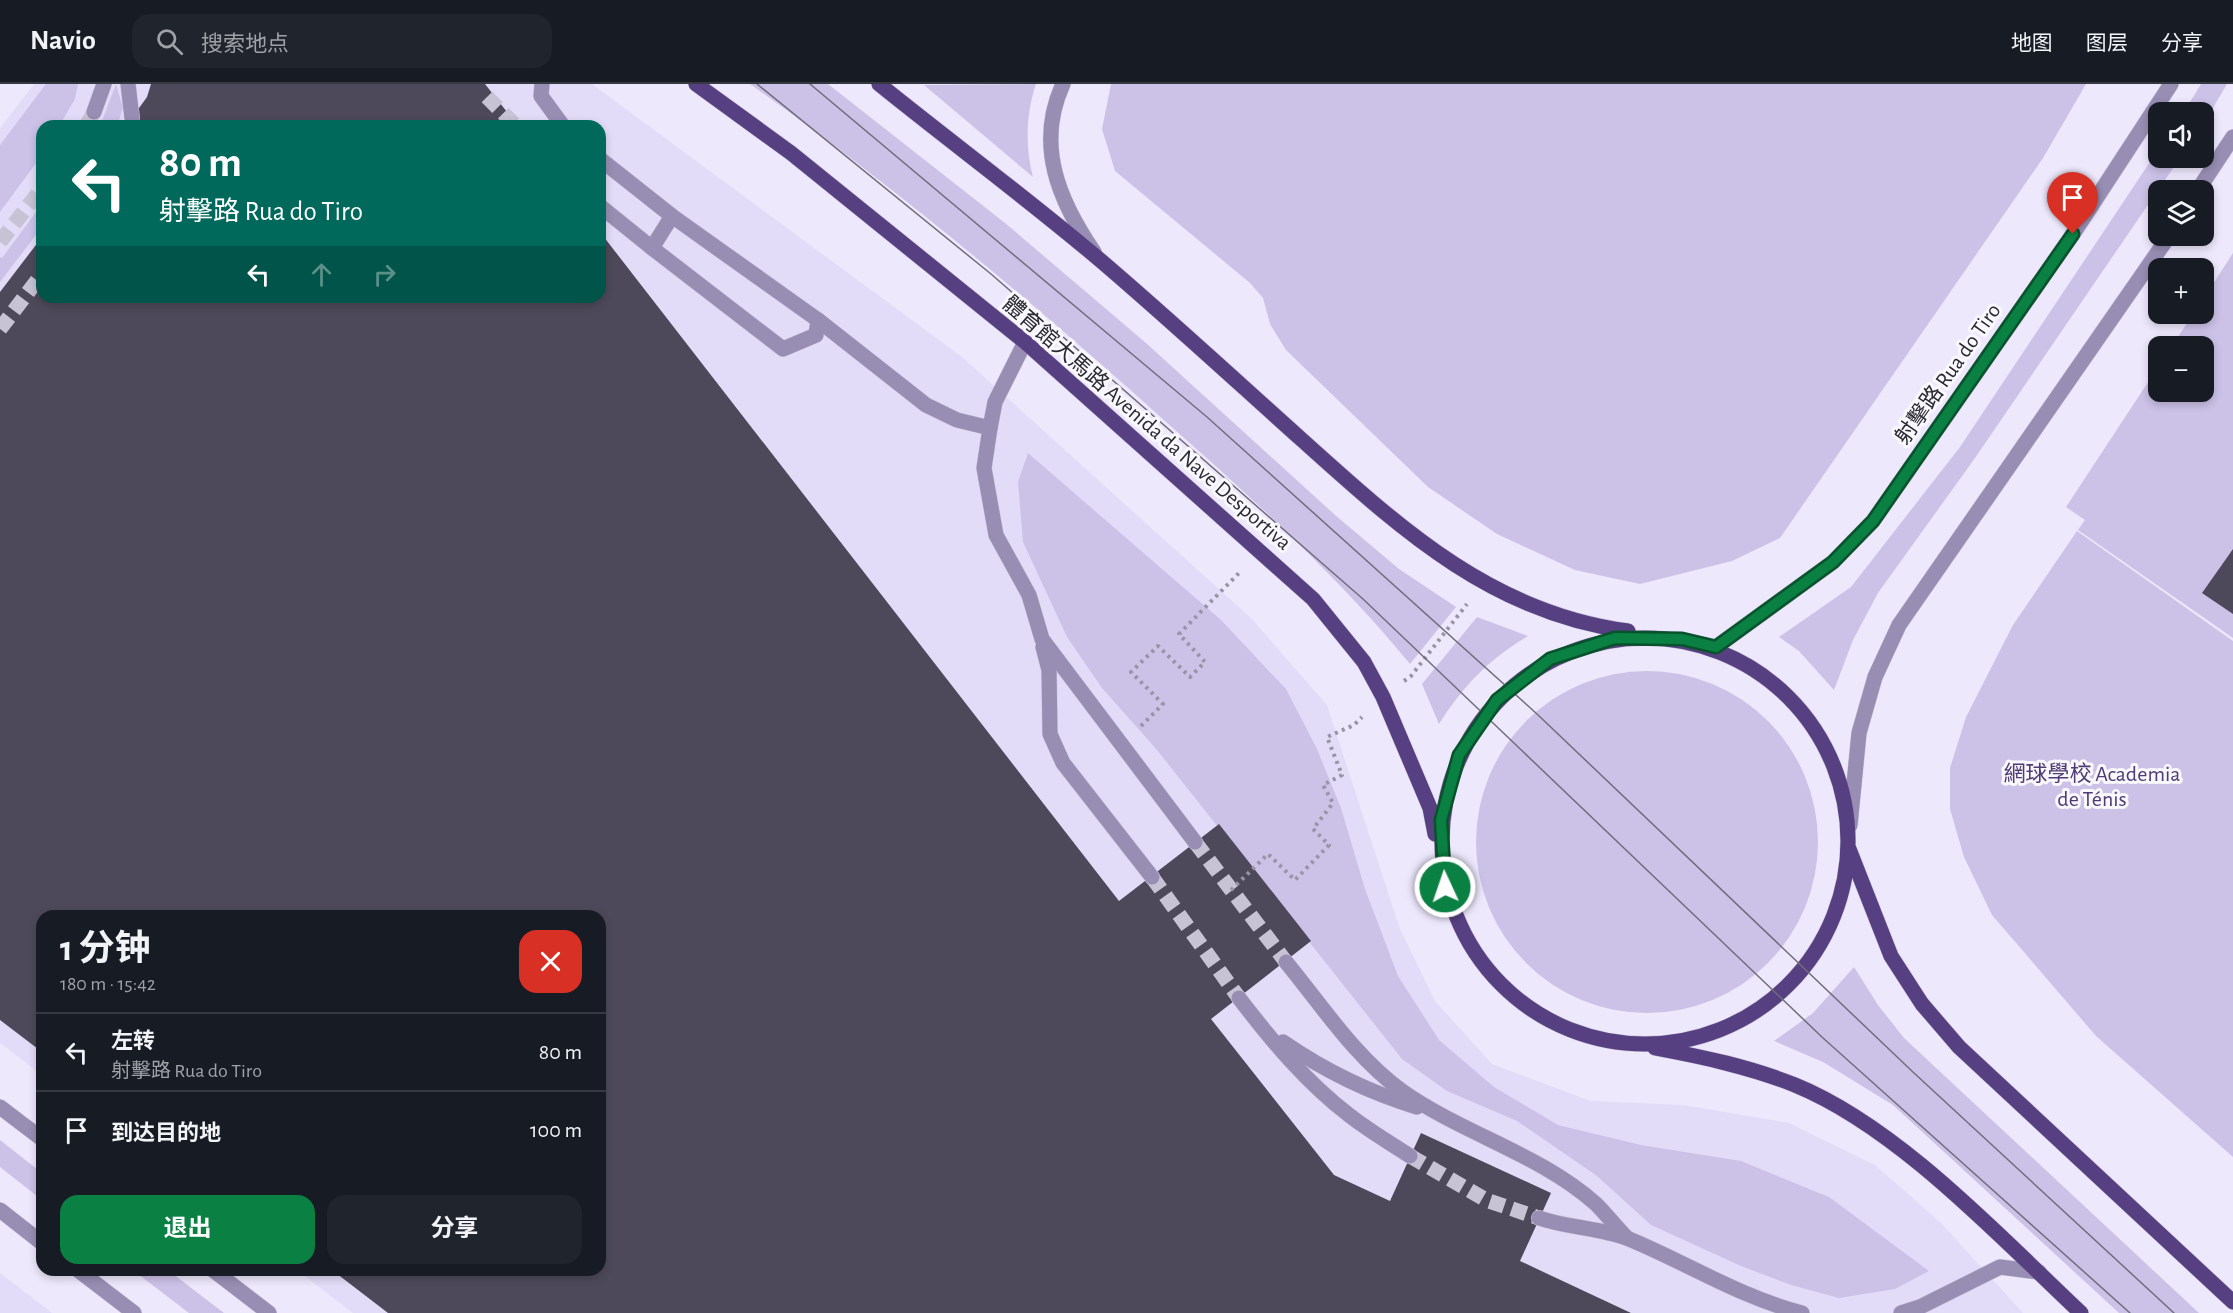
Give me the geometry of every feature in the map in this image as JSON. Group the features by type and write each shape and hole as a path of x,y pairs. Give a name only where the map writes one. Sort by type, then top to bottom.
{"main road":[{"name":"體育館大馬路 Avenida da Nave Desportiva","path":"696,84 791,153 1025,342 1313,599 1364,662 1383,697 1430,808 1445,887"},
{"path":"879,84 1100,260 1390,519 1454,567 1526,604 1602,628 1682,639 1716,647 1767,675 1809,716 1837,768 1850,825 1843,892 1815,954 1769,1004 1709,1036 1642,1046"},
{"path":"1682,639 1615,638 1550,659 1497,700 1459,755 1441,820 1445,887 1471,951 1516,1001 1575,1034 1720,1060 1797,1086 1867,1124 1932,1175 2081,1313"},
{"path":"1848,846 1891,956 1922,1004 1959,1047 2233,1302"}],"street":[{"path":"94,112 104,84"},
{"path":"128,84 132,117"},
{"path":"542,84 541,96 559,120"},
{"path":"1063,84 1051,130 1052,156 1058,188 1067,212 1100,260"},
{"name":"射擊路 Rua do Tiro","path":"1716,647 1833,562 1873,521 2073,234 2171,84"},
{"path":"2205,180 2233,137"},
{"path":"606,164 672,216 818,320 926,405 957,420 990,428"},
{"path":"606,211 783,349 816,335 818,320"},
{"path":"652,248 672,216"},
{"path":"1850,825 1859,733 1875,677 1899,626 2162,246"},
{"path":"1025,342 994,402 990,428 984,468 996,535 1029,595 1042,639 1049,670 1050,734 1064,763 1152,877"},
{"path":"1042,639 1195,842"},
{"path":"1286,962 1358,1050 1400,1090 1434,1112 1514,1152 1563,1180 1595,1204 1626,1238"},
{"path":"1239,998 1286,1055 1348,1114 1410,1156"},
{"path":"1262,1027 1302,1055 1347,1081 1377,1095 1434,1112"},
{"path":"0,1107 36,1134"},
{"path":"0,1210 36,1238"},
{"path":"1539,1218 1559,1225 1626,1238 1777,1308 1802,1313"},
{"path":"1902,1313 1918,1310 2000,1268 2038,1272"},
{"path":"86,1276 134,1313"},
{"path":"221,1276 268,1313"}],"path":[{"path":"1122,746 1163,704 1131,672 1158,646 1190,677 1205,662 1179,634 1260,552"},
{"path":"1231,890 1268,854 1294,880 1329,845 1313,829 1333,803 1323,784 1342,775 1327,736 1354,725 1383,697 1412,676 1466,609 1476,578"}],"shaded area":[{"path":"34,84 592,84 962,357 1252,619 1327,705 1400,929 1435,1001 1492,1064 1591,1101 1684,1105 1789,1123 1875,1165 1942,1224 2023,1313 353,1313 305,1276 606,1276 606,910 36,910 36,1070 0,1043 0,128"},
{"path":"0,1273 52,1313 0,1313"}],"green space":[{"path":"46,84 78,84 75,99 63,120 36,120 36,163 0,212 0,145"},
{"path":"116,84 123,108 119,120 102,120"},
{"path":"750,84 828,84 1005,223 1146,343 1335,515 1399,569 1456,607 1410,664 1323,568 1229,479 1115,377 962,246 857,163"},
{"path":"1036,84 1030,107 1028,130 1030,166 1033,177 924,85"},
{"path":"1111,84 2086,84 2043,158 1780,538 1732,561 1640,584 1575,570 1497,534 1428,487 1286,350 1270,324 1263,298 1250,283 1115,171 1102,129"},
{"path":"2201,84 2227,84 2214,106 2214,102 2190,102"},
{"path":"2148,165 2148,168 2173,168 2165,180 2148,180 2148,205 1975,458 1878,593 1853,640 1834,690 1799,651 1779,637 1851,587 1960,447"},
{"path":"36,212 36,235 0,282 0,257 2,258"},
{"path":"2233,253 2233,638 2078,530 2085,520 2066,507 2148,382 2148,402 2214,402 2214,336 2179,336 2186,324 2214,324 2214,282"},
{"path":"1028,453 1221,620 1286,689 1317,749 1341,808 1365,889 1398,976 1439,1040 1494,1087 1558,1125 1641,1145 1741,1161 1829,1197 1929,1271 1895,1289 1839,1298 1791,1285 1741,1266 1651,1225 1597,1176 1517,1121 1447,1091 1402,1059 1157,750 1102,688 1067,637 1023,542 1018,482"},
{"name":"網球學校 Academia de Ténis","path":"2077,531 2233,641 2233,1157 2096,1036 1992,915 1964,857 1950,809 1950,768 1966,717 2013,625"},
{"path":"1477,617 1528,636 1501,654 1478,674 1439,724 1422,684"},
{"path":"1647,671 1680,674 1712,684 1742,700 1768,721 1789,747 1805,777 1815,809 1818,842 1815,875 1805,907 1789,937 1768,963 1742,984 1712,1000 1680,1010 1647,1013 1614,1010 1582,1000 1552,984 1526,963 1505,937 1489,907 1479,875 1476,842 1479,809 1489,777 1505,747 1526,721 1552,700 1582,684 1614,674"},
{"path":"1854,967 1878,1005 1904,1038 2199,1313 2119,1313 1893,1105 1823,1062 1774,1041 1813,1013"},
{"path":"0,1140 36,1168 36,1195 0,1167"},
{"path":"141,1276 176,1276 224,1313 189,1313"}],"building":[{"path":"151,84 485,84 513,120 130,120 147,97"},
{"path":"606,240 1119,901 1219,824 1311,941 1211,1019 1334,1175 1390,1201 1421,1133 1551,1193 1520,1261 1631,1313 388,1313 340,1276 606,1276 606,910 36,910 36,1047 0,1020 0,292 36,245 36,303 606,303"},
{"path":"2233,549 2233,614 2202,593"}],"tunnel":[{"path":"487,97 510,120"},
{"path":"89,120 94,112"},
{"path":"0,242 36,196"},
{"path":"0,329 36,282"},
{"path":"1195,842 1286,962"},
{"path":"1152,877 1239,998"},
{"path":"1410,1156 1486,1200 1539,1218"}],"tram line":[{"path":"757,84 991,274 1363,599 1823,1038 2130,1313"},
{"path":"810,84 1207,417 1537,714 1914,1073 2174,1313"}],"route":[{"path":"1445,887 1441,820 1459,755 1497,700 1550,659 1615,638 1682,639 1716,647 1833,562 1873,521 2073,234"}]}
